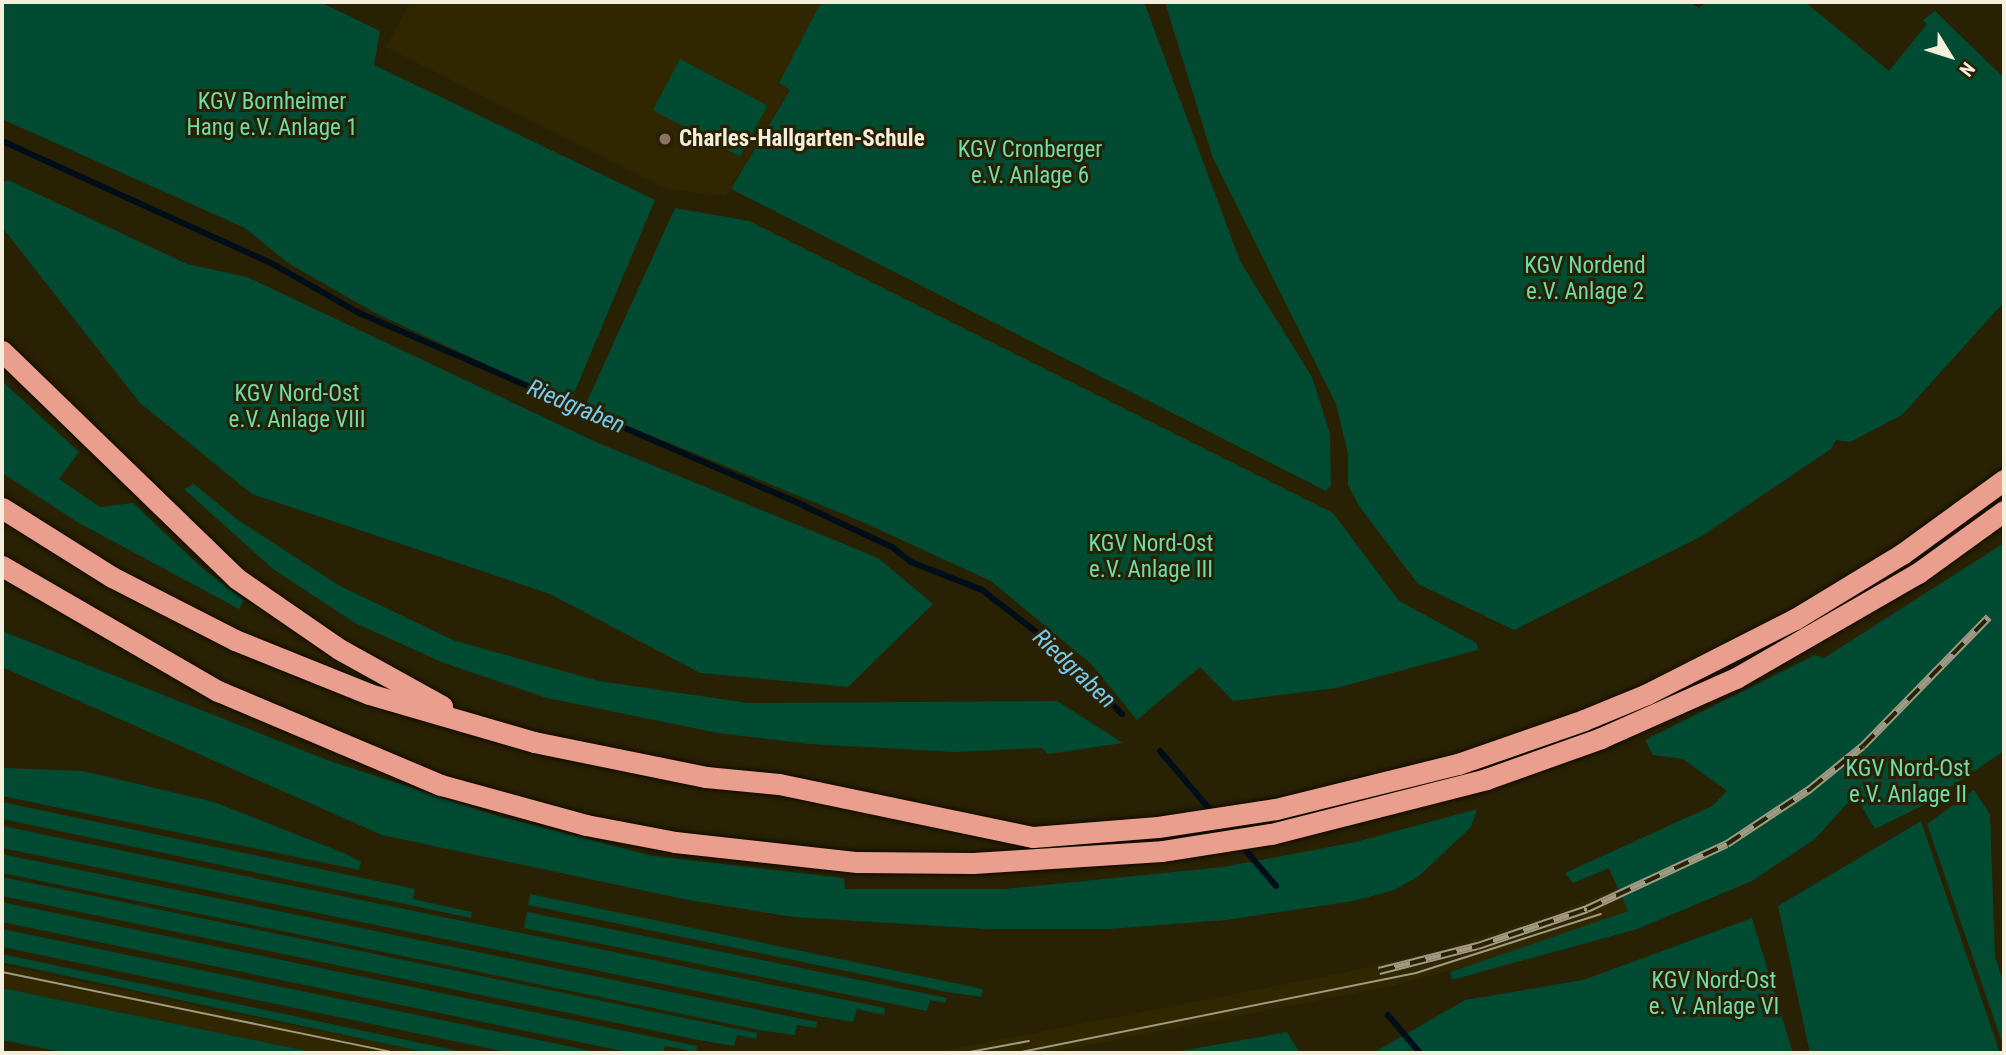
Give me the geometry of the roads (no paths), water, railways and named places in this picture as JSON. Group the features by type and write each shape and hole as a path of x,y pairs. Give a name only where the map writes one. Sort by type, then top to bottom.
{"highway":[{"path":"2,351 236,578 339,649 474,724"},
{"path":"2,508 112,577 235,640 369,694 534,742 706,777 779,784 1008,834 1060,836 1276,809 1458,764 1647,694 1795,619 1902,554 2004,480"},
{"path":"2,566 72,611 218,691 441,785 633,835 780,856 908,863 1063,859 1162,852 1271,834 1486,779 1658,714 1807,640 1918,573 2004,511"}],"waterway":[{"name":"Riedgraben","path":"2,141 271,263 359,313 804,506 892,547 911,562 982,590 1048,641 1122,714"},
{"name":"Riedgraben","path":"1160,751 1213,813"},
{"name":"Riedgraben","path":"1241,845 1276,886"},
{"name":"Riedgraben","path":"1388,1015 1420,1053"}],"tram line":[{"path":"1016,1053 1416,973 1601,914"},
{"path":"2,972 395,1053"},
{"path":"964,1053 1029,1041"}],"railway":[{"path":"1379,971 1478,946 1587,909 1727,844 1810,789 1863,746 1989,617"}],"place":[{"name":"Charles-Hallgarten-Schule","path":"665,139"}],"park label":[{"name":"KGV Bornheimer Hang e.V. Anlage 1","path":"272,115"},
{"name":"KGV Cronberger e.V. Anlage 6","path":"1030,163"},
{"name":"KGV Nordend e.V. Anlage 2","path":"1585,279"},
{"name":"KGV Nord-Ost e.V. Anlage VIII","path":"297,407"},
{"name":"KGV Nord-Ost e.V. Anlage III","path":"1151,557"},
{"name":"KGV Nord-Ost e.V. Anlage II","path":"1908,782"},
{"name":"KGV Nord-Ost e. V. Anlage VI","path":"1714,994"}]}
